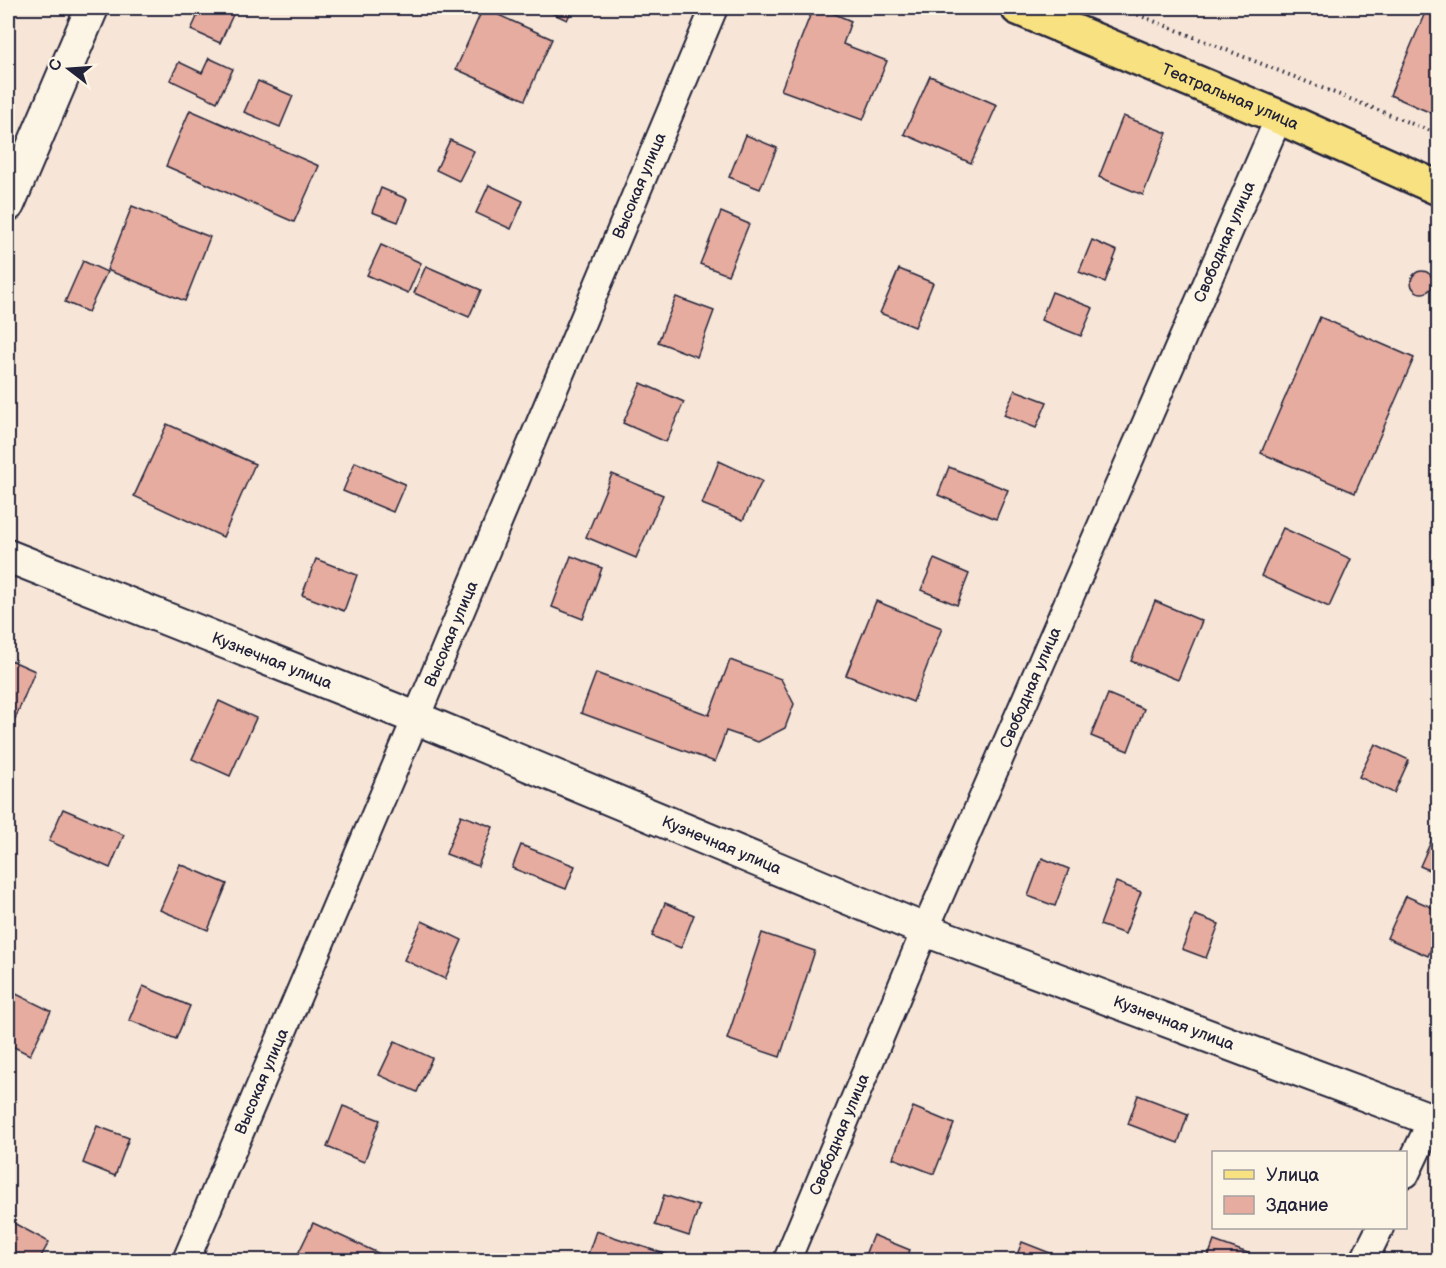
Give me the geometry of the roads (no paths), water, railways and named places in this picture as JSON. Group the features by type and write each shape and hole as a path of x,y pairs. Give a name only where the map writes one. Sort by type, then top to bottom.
{"main road":[{"name":"Театральная улица","path":"1018,8 1279,117 1438,188"}],"street":[{"path":"8,205 92,8"},
{"name":"Высокая улица","path":"186,1260 714,8"},
{"name":"Свободная улица","path":"787,1260 925,930 1279,117"},
{"name":"Кузнечная улица","path":"8,556 416,718 925,930 1435,1121"},
{"path":"1407,1172 1435,1121"},
{"path":"1364,1260 1379,1229"}]}
